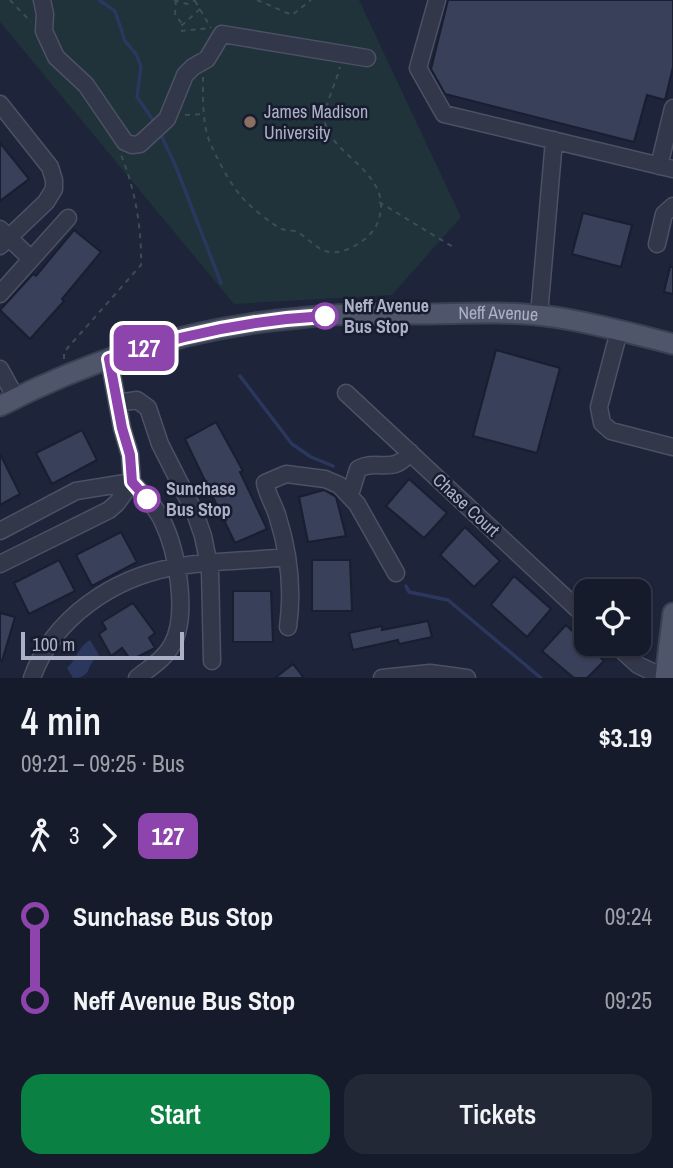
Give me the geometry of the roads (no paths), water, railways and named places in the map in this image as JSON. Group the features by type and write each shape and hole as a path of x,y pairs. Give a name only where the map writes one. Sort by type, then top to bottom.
{"main road":[{"name":"Neff Avenue","path":"8,402 109,359 209,331 298,318 359,314 539,315 673,344"},
{"path":"665,678 673,613"}],"street":[{"path":"42,0 45,14 44,33 57,59 86,85 127,143 134,146 140,144 170,116 181,82 190,69 203,62 216,32 367,58"},
{"path":"437,0 418,68 444,114 666,167 672,115"},
{"path":"0,104 50,167 54,180 54,189 46,202 3,238 31,259"},
{"path":"539,315 554,140"},
{"path":"657,244 664,214 673,206"},
{"path":"0,294 68,218"},
{"path":"619,331 599,407 600,419 611,431 673,447"},
{"path":"109,359 131,461 132,482 160,516 170,540 176,566 179,617 174,641 164,656 137,678"},
{"path":"0,369 8,402"},
{"name":"Chase Court","path":"346,393 574,606"},
{"path":"118,403 138,400 148,408 160,444 195,513 209,563 212,661"},
{"path":"349,495 358,469 364,466 384,467 399,464 410,452"},
{"path":"288,627 290,596 287,557 279,519 265,482 286,474 325,479 340,485 357,504 396,573"},
{"path":"0,531 76,492 132,482"},
{"path":"0,564 109,510 132,482"},
{"path":"32,678 47,645 62,627 89,604 134,578 176,566 287,557"},
{"path":"628,656 638,665 665,678"},
{"path":"382,678 430,673 467,678"}],"water":[{"path":"90,640 99,655 84,676 73,678 67,668"}],"waterway":[{"path":"99,0 115,11 125,41 136,54 141,66 137,97 155,123"},
{"path":"160,133 221,283"},
{"path":"240,376 292,444 311,457 333,466"},
{"path":"406,586 409,592 448,600 541,678"}],"place":[{"name":"James Madison University","path":"250,122"},
{"name":"Neff Avenue Bus Stop","path":"325,316"},
{"name":"Sunchase Bus Stop","path":"147,499"}]}
